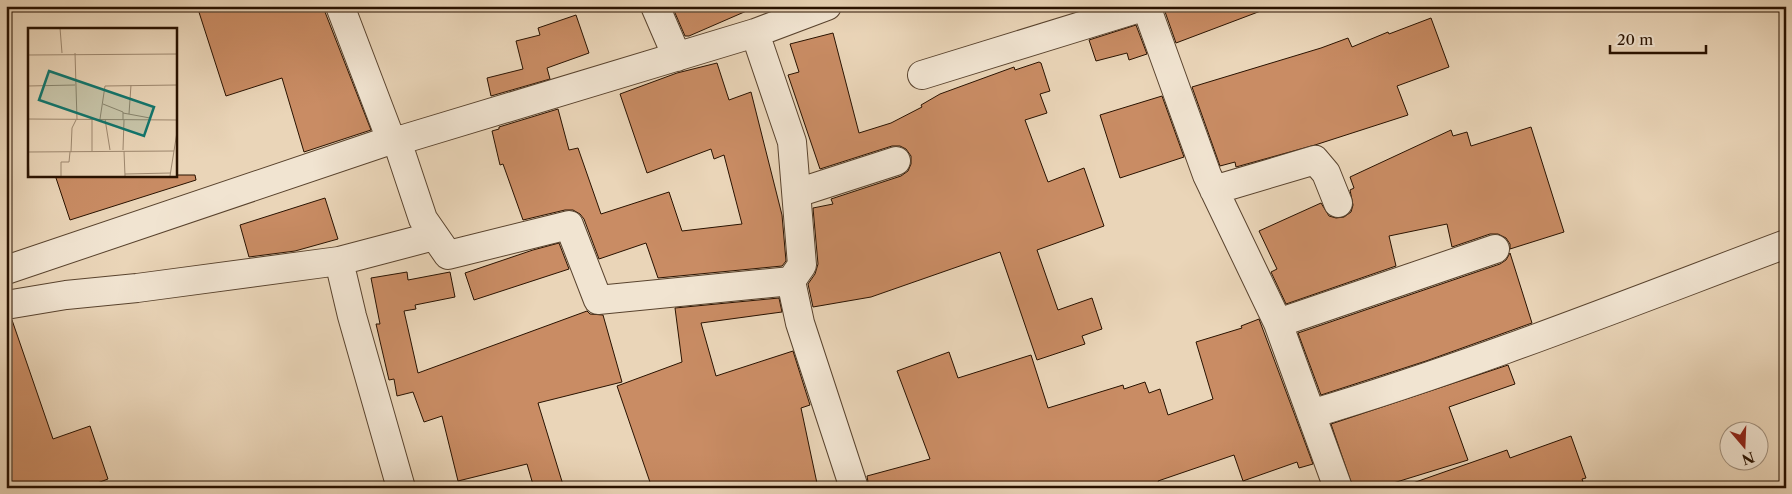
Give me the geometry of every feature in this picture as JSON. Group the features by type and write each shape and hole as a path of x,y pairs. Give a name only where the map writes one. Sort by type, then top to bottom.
{"street":[{"path":"340,6 394,140 423,219 448,255 569,225 598,300 791,281"},
{"path":"655,6 677,56"},
{"path":"6,270 394,140 755,33 827,6"},
{"path":"922,75 1146,6 1207,175 1278,323 1338,488"},
{"path":"755,33 792,142 802,265 791,281 800,324 854,488"},
{"path":"1214,190 1315,160 1326,173 1338,203"},
{"path":"797,193 896,161"},
{"path":"6,305 66,294 137,288 338,261 434,236"},
{"path":"1311,414 1362,399 1558,330 1786,244"},
{"path":"1278,323 1494,249"},
{"path":"338,261 400,488"}],"building":[{"path":"197,6 325,6 325,12 371,130 304,152 282,78 226,96"},
{"path":"672,6 758,6 689,36 685,36"},
{"path":"1163,6 1265,6 1266,9 1176,43"},
{"path":"576,15 589,53 547,68 550,79 491,96 487,78 523,69 516,41 540,35 538,28"},
{"path":"1431,18 1449,67 1397,86 1408,115 1315,145 1236,167 1235,162 1220,166 1192,87 1348,38 1352,47 1388,32 1389,34"},
{"path":"1136,25 1147,54 1129,60 1127,53 1096,61 1089,40"},
{"path":"833,33 859,133 891,123 922,107 921,105 940,94 1014,67 1015,70 1041,63 1050,91 1040,94 1047,113 1025,120 1048,182 1084,168 1104,226 1037,250 1058,310 1092,298 1102,329 1082,336 1085,344 1037,360 1000,252 871,297 813,307 808,284 815,274 818,264 813,208 833,204 831,199 901,176 908,171 911,164 911,156 906,149 900,146 892,146 820,169 788,75 799,72 790,44"},
{"path":"717,63 729,100 751,92 782,215 786,261 782,266 658,278 646,243 599,259 584,219 573,210 565,210 523,220 503,164 500,165 492,131 499,129 499,127 558,109 569,150 578,148 601,214 669,192 682,231 742,224 724,155 714,159 711,149 647,173 620,94 677,73"},
{"path":"1162,96 1184,157 1120,178 1100,115"},
{"path":"1531,127 1564,232 1510,249 1510,244 1506,238 1498,234 1490,234 1452,247 1447,224 1389,236 1396,266 1286,304 1271,272 1277,269 1259,231 1321,203 1329,216 1336,218 1344,217 1351,212 1353,205 1350,190 1354,188 1350,177 1451,130 1453,136 1467,132 1471,146"},
{"path":"195,175 196,180 70,220 55,176"},
{"path":"325,198 338,239 295,251 249,257 240,225"},
{"path":"559,243 569,269 474,300 465,273"},
{"path":"1510,253 1532,323 1426,361 1321,395 1298,333 1500,264 1506,260"},
{"path":"407,272 408,280 450,272 455,297 415,305 416,309 404,311 418,373 587,311 590,314 603,315 622,382 538,403 564,488 534,488 527,464 458,481 442,416 424,422 413,392 397,396 394,379 389,380 376,324 380,324 371,278"},
{"path":"779,298 782,312 701,323 716,376 793,351 810,405 801,408 818,488 652,488 617,386 682,362 675,308"},
{"path":"1259,319 1313,464 1299,468 1297,462 1243,481 1234,455 1158,481 1161,488 869,488 867,476 930,459 897,371 949,352 958,378 1031,355 1048,408 1123,385 1124,389 1145,382 1149,393 1160,389 1168,415 1213,399 1196,342 1242,328 1241,326"},
{"path":"6,320 12,320 53,439 90,426 108,479 84,488 6,488"},
{"path":"1508,365 1515,384 1449,407 1468,460 1377,488 1353,488 1331,424"},
{"path":"1571,436 1586,478 1582,479 1585,488 1410,488 1410,484 1507,450 1510,458"}]}
